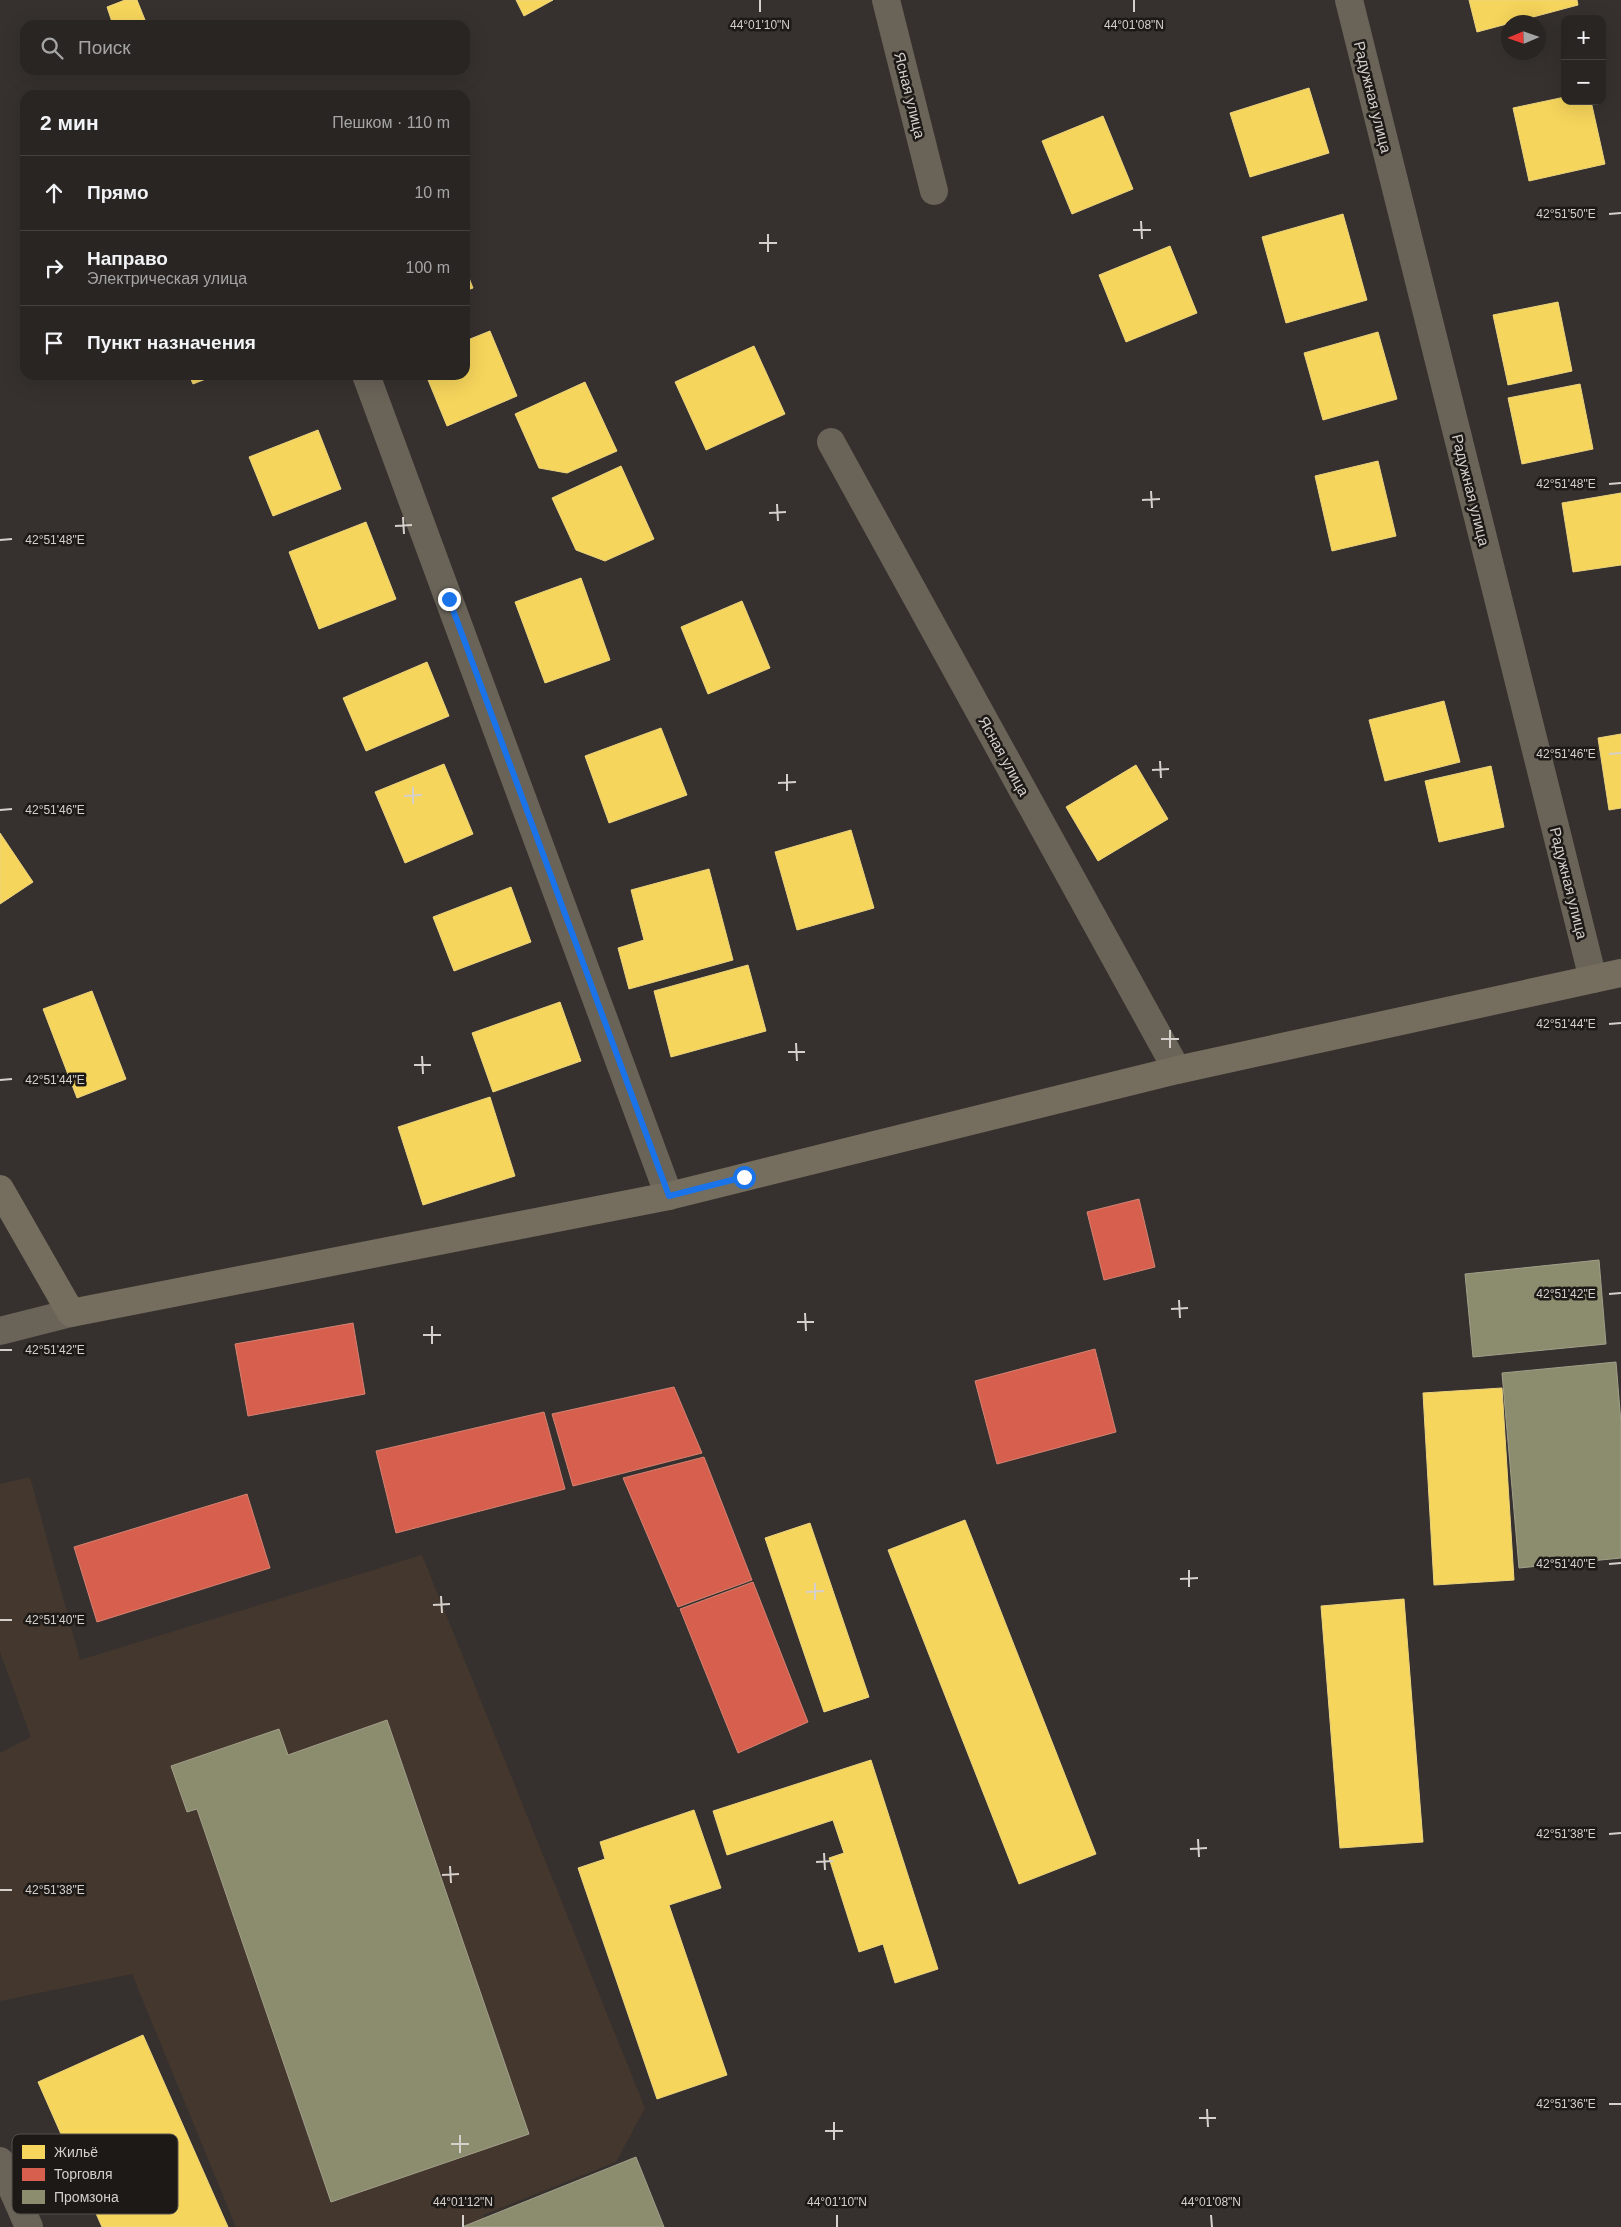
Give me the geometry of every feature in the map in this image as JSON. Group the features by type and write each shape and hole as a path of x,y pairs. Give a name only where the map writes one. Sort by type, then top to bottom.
{"street":[{"name":"Ясная улица","path":"886,0 934,191"},
{"name":"Радужная улица","path":"1349,0 1593,979"},
{"path":"368,380 669,1196"},
{"name":"Ясная улица","path":"831,442 1177,1070"},
{"path":"0,1331 71,1313 669,1196 1177,1070 1621,974"},
{"path":"0,1189 71,1313"},
{"path":"2,2171 12,2192"},
{"path":"23,2214 29,2227"}],"shaded area":[{"path":"30,1477 80,1660 422,1555 645,2108 616,2162 483,2215 488,2227 236,2227 132,1974 0,2001 0,1753 31,1737 0,1652 0,1484"}],"building: Жильё":[{"path":"125,0 137,0 145,20 111,20 107,7"},
{"path":"516,0 553,0 524,16"},
{"path":"1469,0 1577,0 1578,5 1541,15 1501,15 1501,26 1477,32"},
{"path":"1309,88 1329,153 1250,177 1230,113"},
{"path":"1561,98 1561,105 1592,105 1605,164 1529,181 1513,108"},
{"path":"1103,116 1133,189 1072,214 1042,141"},
{"path":"1343,214 1367,300 1286,323 1262,237"},
{"path":"1170,246 1197,313 1126,342 1099,275"},
{"path":"1558,302 1572,371 1508,385 1493,315"},
{"path":"490,331 517,396 447,426 428,380 470,380 470,339"},
{"path":"1378,332 1397,399 1323,420 1304,353"},
{"path":"754,346 785,414 706,450 675,382"},
{"path":"191,380 203,380 193,384"},
{"path":"585,382 617,451 567,473 539,468 515,414"},
{"path":"1580,384 1593,449 1522,464 1508,398"},
{"path":"318,430 341,489 273,516 249,457"},
{"path":"1378,461 1396,536 1332,551 1315,476"},
{"path":"621,466 654,539 605,561 576,550 552,498"},
{"path":"1621,493 1621,565 1573,572 1562,503"},
{"path":"366,522 396,599 319,629 289,552"},
{"path":"581,578 610,660 545,683 515,602"},
{"path":"742,601 770,668 708,694 681,627"},
{"path":"427,662 449,716 366,751 343,698"},
{"path":"1444,701 1460,762 1385,781 1369,720"},
{"path":"661,728 687,795 609,823 585,756"},
{"path":"1621,734 1621,808 1609,810 1598,738"},
{"path":"444,764 473,834 405,863 375,792"},
{"path":"1136,765 1168,819 1098,861 1066,807"},
{"path":"1491,766 1504,827 1439,842 1425,781"},
{"path":"851,830 874,908 797,930 775,852"},
{"path":"0,833 33,882 0,904"},
{"path":"709,869 733,960 629,989 618,948 644,940 631,890"},
{"path":"511,887 531,942 454,971 433,917"},
{"path":"748,965 766,1031 671,1057 654,991"},
{"path":"92,991 126,1079 77,1098 43,1009"},
{"path":"560,1002 581,1061 493,1092 472,1033"},
{"path":"490,1097 515,1176 423,1205 398,1127"},
{"path":"1502,1388 1514,1580 1434,1585 1423,1393"},
{"path":"965,1520 1096,1854 1019,1884 888,1550"},
{"path":"810,1523 869,1697 824,1712 765,1538"},
{"path":"1404,1599 1423,1842 1340,1848 1321,1606"},
{"path":"871,1760 938,1969 895,1983 883,1944 859,1952 829,1858 844,1853 833,1820 727,1855 713,1811"},
{"path":"694,1810 721,1888 669,1905 727,2075 657,2099 578,1868 605,1859 600,1842"},
{"path":"143,2035 228,2227 102,2227 96,2214 178,2214 178,2134 61,2134 38,2082"}],"building: Торговля":[{"path":"1139,1199 1155,1267 1104,1280 1087,1212"},
{"path":"353,1323 365,1394 248,1416 235,1344"},
{"path":"1095,1349 1116,1432 997,1464 975,1381"},
{"path":"674,1387 702,1453 573,1486 552,1414"},
{"path":"544,1412 565,1489 396,1533 376,1451"},
{"path":"704,1457 752,1580 678,1607 623,1478"},
{"path":"247,1494 270,1568 97,1622 74,1547"},
{"path":"753,1582 808,1722 738,1753 680,1609"}],"building: Промзона":[{"path":"1599,1260 1606,1344 1473,1357 1465,1274"},
{"path":"1616,1362 1621,1423 1621,1558 1519,1568 1502,1373"},
{"path":"387,1720 529,2134 331,2202 197,1809 187,1812 171,1766 279,1729 288,1755"},
{"path":"636,2157 664,2227 462,2227"}],"route":[{"path":"449,599 669,1196 744,1177"}]}
